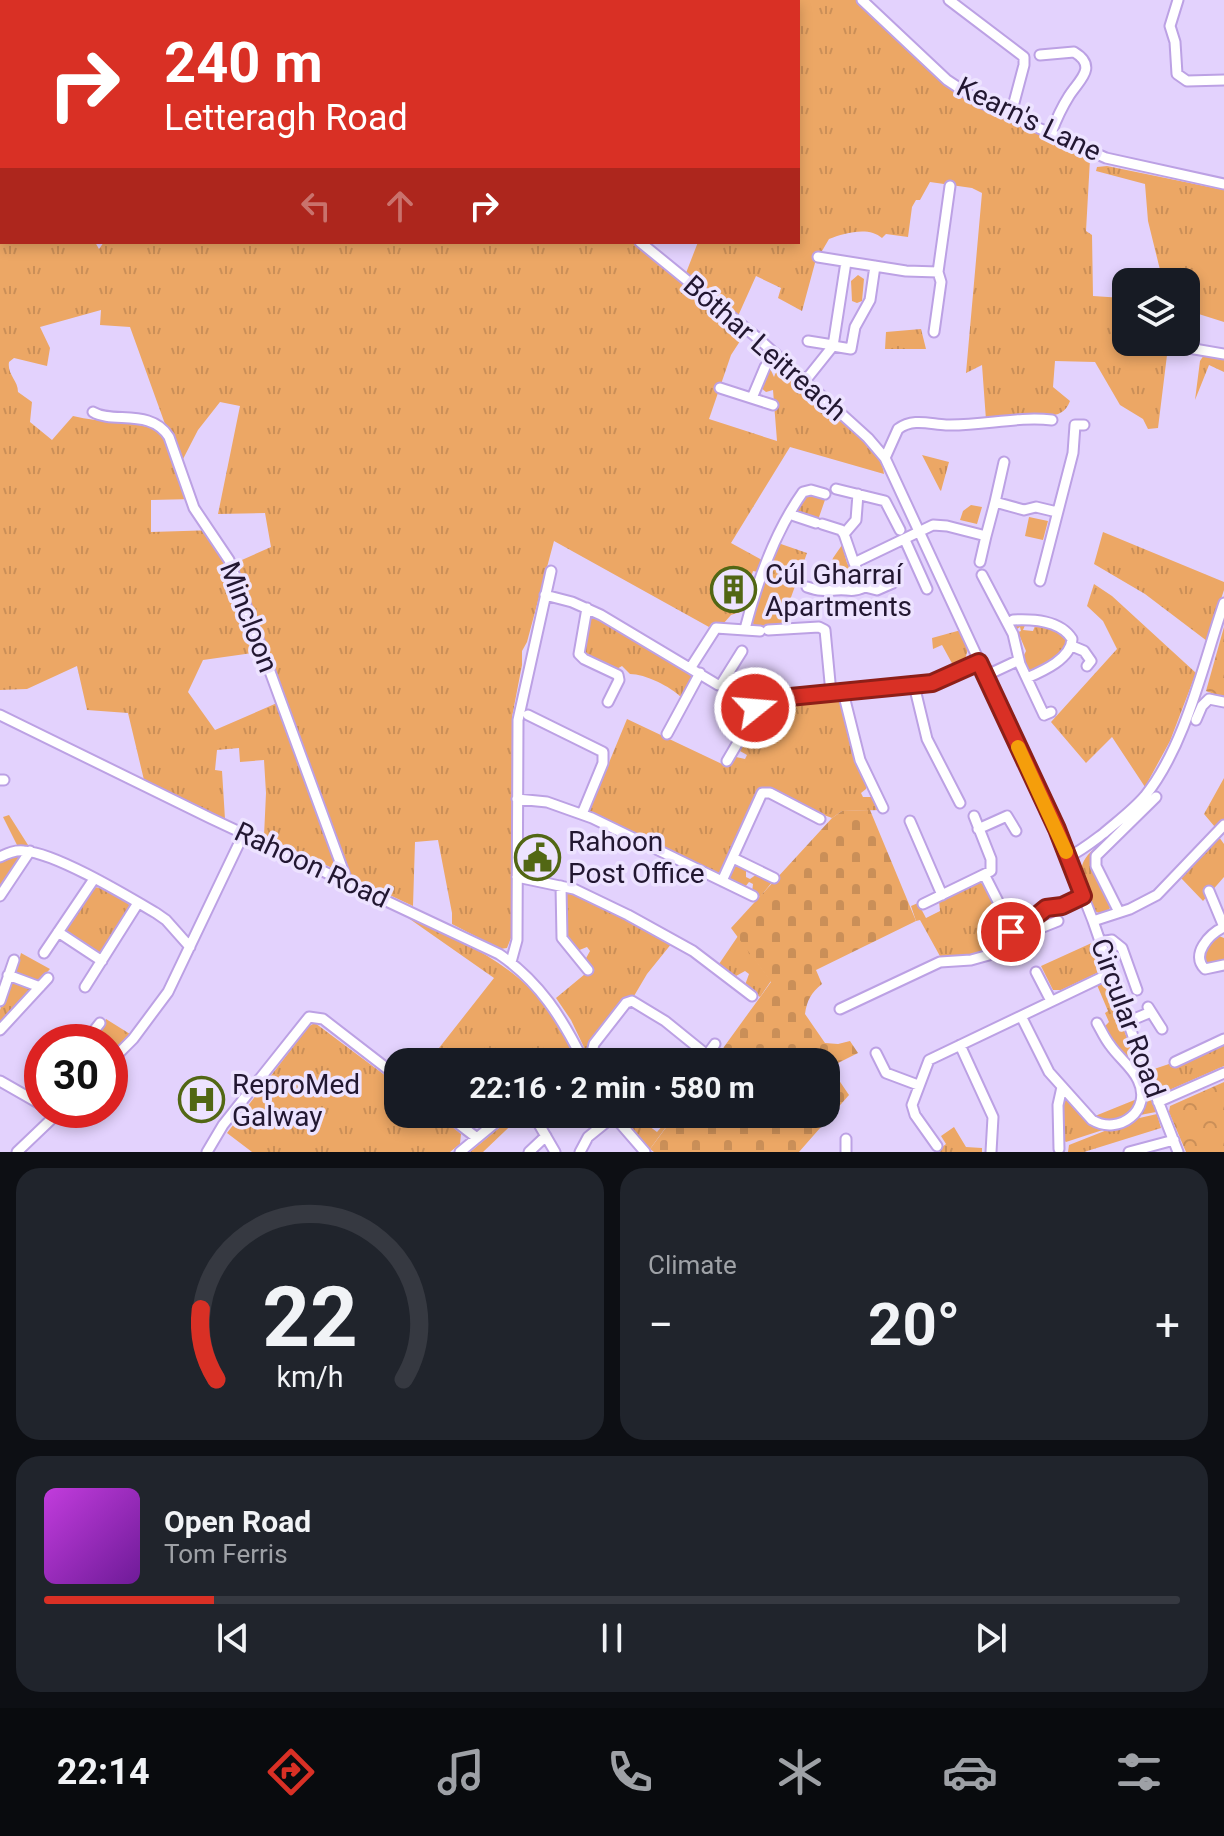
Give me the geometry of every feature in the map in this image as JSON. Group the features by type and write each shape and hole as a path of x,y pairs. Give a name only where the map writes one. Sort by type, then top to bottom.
{"street":[{"name":"Kearn's Lane","path":"862,0 916,53 963,93 1114,160 1224,184"},
{"path":"949,0 1024,57 1011,114"},
{"path":"1178,0 1170,26 1175,42 1177,74 1187,81 1224,80"},
{"path":"1040,55 1074,52 1085,67 1084,78 1067,98 1051,133"},
{"path":"934,332 941,282 938,272 950,186"},
{"path":"936,199 948,201"},
{"name":"Bóthar Leitreach","path":"642,244 775,353 868,438 885,458 979,662"},
{"path":"818,257 938,272"},
{"path":"805,381 833,346 846,262"},
{"path":"808,341 851,349 857,322 870,300 875,266"},
{"path":"1200,350 1224,354"},
{"path":"752,398 765,367 775,353"},
{"path":"720,388 773,405"},
{"name":"Mincloon","path":"93,412 101,417 119,416 145,421 164,430 169,437 194,508 229,560 347,881"},
{"path":"885,458 898,429 910,423 986,424 1024,417 1052,420"},
{"path":"1040,581 1050,557 1057,512 1073,453 1075,425 1084,425"},
{"path":"980,562 1004,462"},
{"path":"836,489 887,503 927,589"},
{"path":"745,629 772,547 789,514 805,491 825,494"},
{"path":"844,534 856,520 858,494"},
{"path":"995,502 1024,510 1036,507 1057,512"},
{"path":"789,514 841,530 865,587"},
{"path":"854,563 903,535 918,534 940,525 986,536"},
{"path":"511,962 517,940 520,704 551,571"},
{"path":"982,575 1013,634 1019,660 1044,715 1051,712"},
{"path":"807,587 825,593 839,589 852,592 865,587 877,590 893,583"},
{"path":"545,595 587,608 717,685 722,683 742,651"},
{"path":"1068,857 1128,813 1156,780 1184,719 1224,603"},
{"path":"587,608 579,654 618,675 619,680 608,702"},
{"path":"1013,620 1061,628 1072,639 1072,646 1054,664 1027,678"},
{"path":"667,734 714,629 764,631 819,627 825,630 831,693"},
{"path":"1072,646 1089,656 1091,661 1087,666"},
{"path":"985,676 1019,660"},
{"path":"727,761 751,720 755,704 760,700 939,681 979,662"},
{"name":"Circular Road","path":"979,662 1068,857 1178,1152"},
{"path":"914,685 927,739 960,803"},
{"path":"843,692 860,760 883,808"},
{"path":"732,695 755,704"},
{"path":"1196,720 1209,699 1224,702"},
{"name":"Rahoon Road","path":"0,715 486,947 511,962 536,985 557,1010 574,1048"},
{"path":"528,715 603,752 603,763 582,814"},
{"path":"722,881 762,793 770,793 820,819"},
{"path":"517,799 547,802 582,814 722,881 750,883 774,878"},
{"path":"1119,912 1096,866 1096,856 1155,803"},
{"path":"923,904 991,871 992,863 974,816"},
{"path":"978,829 1007,816 1016,831"},
{"path":"910,821 942,895"},
{"path":"1093,921 1142,904 1157,895 1224,825"},
{"path":"128,1044 162,1002 244,833"},
{"path":"0,857 17,851 30,851 94,879 166,920 190,947"},
{"path":"0,896 30,851"},
{"path":"733,858 750,883"},
{"path":"985,876 1011,929"},
{"path":"517,877 561,886 602,902 685,946 752,996"},
{"path":"44,953 94,879"},
{"path":"561,886 562,938 588,970"},
{"path":"1209,891 1224,927 1213,933 1200,952 1201,965 1210,970 1224,965"},
{"path":"840,1009 942,962 989,955 1006,940 1011,929 1033,920 1046,908 1062,906 1083,896"},
{"path":"85,987 138,903"},
{"path":"1033,920 1044,928 1058,921"},
{"path":"58,932 102,961"},
{"path":"1100,942 1109,939 1122,948 1137,990"},
{"path":"0,1001 14,960"},
{"path":"1036,972 1051,1001"},
{"path":"937,1146 913,1112 912,1100 929,1060 1111,973"},
{"path":"8,975 40,987"},
{"path":"0,1030 48,978"},
{"path":"593,1048 626,1003 632,1001 657,1015 693,1048"},
{"path":"1127,1022 1149,1010 1162,1029"},
{"path":"1021,1016 1049,1072 1087,1115 1101,1124 1112,1125 1124,1122 1140,1109 1142,1097 1138,1079 1110,1046 1097,1023"},
{"path":"207,1152 232,1113 309,1017 323,1019 384,1066"},
{"path":"1175,1062 1224,1039"},
{"path":"712,1048 715,1044"},
{"path":"960,1045 993,1117 991,1152"},
{"path":"876,1053 886,1073 918,1085"},
{"path":"1158,1102 1224,1073"},
{"path":"0,1081 24,1093"},
{"path":"1059,1149 1058,1105 1062,1087"},
{"path":"17,1152 40,1128"},
{"path":"464,1128 477,1138"},
{"path":"460,1152 489,1128"},
{"path":"541,1128 555,1152"},
{"path":"580,1152 588,1137 598,1128"},
{"path":"624,1128 645,1152"},
{"path":"529,1152 546,1136"},
{"path":"846,1139 846,1152"},
{"path":"1129,1152 1154,1149 1174,1140"}],"green space":[{"path":"800,0 857,0 961,96 1090,159 1086,231 1092,235 1093,296 1112,297 1112,356 1167,356 1158,428 1148,429 1143,419 1120,405 1095,362 1055,361 1053,387 1070,401 1061,413 1018,414 986,420 982,365 966,373 982,193 972,188 930,182 920,200 916,200 912,207 908,237 886,234 882,238 863,231 829,239 815,263 802,311 778,298 781,288 756,276 738,316 708,295 686,273 697,244 800,244"},
{"path":"1107,166 1224,190 1224,322 1200,314 1200,268 1160,268 1148,221 1145,184 1096,171 1097,167"},
{"path":"0,244 96,244 99,249 103,244 637,244 742,329 742,338 731,355 709,419 777,441 773,390 766,392 760,387 769,366 774,377 779,364 823,399 857,432 880,462 884,474 790,447 731,543 762,560 758,572 753,571 740,612 731,615 723,624 712,623 709,627 554,541 522,651 512,717 511,938 507,948 500,949 452,924 438,840 415,842 413,906 264,836 264,760 240,762 239,748 217,750 215,770 222,771 225,819 144,780 128,713 87,710 77,666 27,689 0,690","holes":["101,310 100,325 130,327 165,424 155,429 73,416 52,440 30,422 32,402 18,392 9,362 14,358 47,366 50,348 40,327","220,402 240,406 218,514 265,513 271,547 235,563 216,530 151,532 151,500 194,499 182,461 198,430","259,652 277,703 215,730 188,692 203,660"]},
{"path":"858,275 864,279 862,301 857,303 852,301 851,281"},
{"path":"921,329 926,349 885,349 886,332"},
{"path":"1204,355 1224,357 1224,372 1209,365 1195,400 1200,361"},
{"path":"922,455 949,462 941,491 940,490"},
{"path":"808,493 826,497 818,520 797,514 795,509"},
{"path":"971,505 982,507 977,524 960,520 963,511"},
{"path":"1029,517 1048,521 1043,540 1025,536"},
{"path":"1103,532 1224,582 1207,641 1145,594 1094,564"},
{"path":"778,543 807,553 781,625 755,626 752,622"},
{"path":"842,545 857,581 854,587 824,583 833,558"},
{"path":"1094,584 1112,596 1196,673 1170,741 1145,787 1112,737 1086,763 1051,722 1117,649 1103,621 1087,606"},
{"path":"591,615 694,675 682,698 657,682 630,674 622,666 615,670 584,654 581,647"},
{"path":"1026,623 1023,630 1033,631 1035,626 1043,624 1067,635 1068,647 1052,663 1032,672 1027,669 1023,657 1026,651 1018,632 1021,631 1020,627 1017,629 1014,625"},
{"path":"1224,627 1224,698 1206,691"},
{"path":"961,630 968,649 964,663 954,667 942,645 933,649 932,638"},
{"path":"834,697 841,701 867,783 861,793 863,797 874,797 881,810 842,811 832,818 759,791 719,874 589,811 627,719 722,764 736,757 745,759 747,755 740,751 740,745 762,704"},
{"path":"1224,778 1224,819 1215,827 1204,814"},
{"path":"870,810 916,921 816,970 822,984 810,997 805,1014 825,1043 850,1041 858,1053 840,1062 840,1048 723,1048 771,982 731,928 832,818 842,811"},
{"path":"9,815 28,847 18,847 3,817"},
{"path":"1219,837 1224,844 1224,877 1203,901 1181,878"},
{"path":"1094,849 1111,905 1109,910 1099,913 1094,911 1081,871 1087,856"},
{"path":"23,854 0,890 0,860"},
{"path":"734,864 746,869 746,877 750,879 757,874 773,881 760,897 752,892 753,884 749,882 745,887 740,887 729,880"},
{"path":"978,882 986,885 1005,925 1005,936 980,955 941,958 920,920 916,921 911,906 918,903 926,918 940,911 939,901"},
{"path":"93,887 114,894 132,908 101,955 65,929"},
{"path":"572,893 672,943 634,996 626,998 590,1044 591,1048 584,1048 556,998 591,969 585,960 590,951 587,947 577,951 566,937 564,895"},
{"path":"404,915 489,957 526,984 561,1029 569,1048 439,1048 494,978"},
{"path":"738,936 771,981 760,997 745,985 749,974 745,971 736,976 719,964"},
{"path":"1219,936 1224,938 1224,961 1210,967 1201,957 1212,939"},
{"path":"1096,941 1102,959 1097,973 1061,990 1053,990 1041,966"},
{"path":"21,953 50,969 39,981 16,973"},
{"path":"10,981 29,985 30,991 0,1028 0,1010"},
{"path":"1097,985 1107,987 1156,1112 1135,1116 1144,1094 1104,1027 1109,1022 1105,1013 1108,1011"},
{"path":"315,1023 384,1075 384,1128 454,1128 461,1134 460,1144 450,1152 252,1152 227,1133 309,1026"},
{"path":"1224,1042 1224,1066 1167,1091 1160,1089 1151,1070 1169,1064 1171,1067"},
{"path":"840,1082 849,1095 840,1105"},
{"path":"1224,1082 1224,1152 1186,1152 1169,1112 1170,1106"},
{"path":"1067,1098 1086,1117 1115,1126 1066,1142 1063,1139 1062,1100"},
{"path":"1137,1099 1130,1111 1120,1118 1108,1120 1095,1116"},
{"path":"1157,1114 1161,1128 1084,1152 1068,1152 1069,1145 1135,1119"},
{"path":"954,1127 966,1147 982,1148 982,1152 936,1152 946,1144 941,1136"},
{"path":"499,1128 508,1128 483,1152 470,1152"},
{"path":"632,1128 652,1128 657,1132 665,1128 650,1149"},
{"path":"666,1128 820,1128 799,1152 654,1152 650,1149"}],"slow traffic":[{"path":"1018,747 1066,852"}],"place":[{"name":"Cúl Gharraí Apartments","path":"734,590"},
{"name":"Rahoon Post Office","path":"537,857"},
{"name":"ReproMed Galway","path":"201,1100"}],"route":[{"path":"755,708 760,700 932,683 979,662 1057,829 1083,896 1062,906 1044,909 1033,920 1011,929 1011,932"}]}
